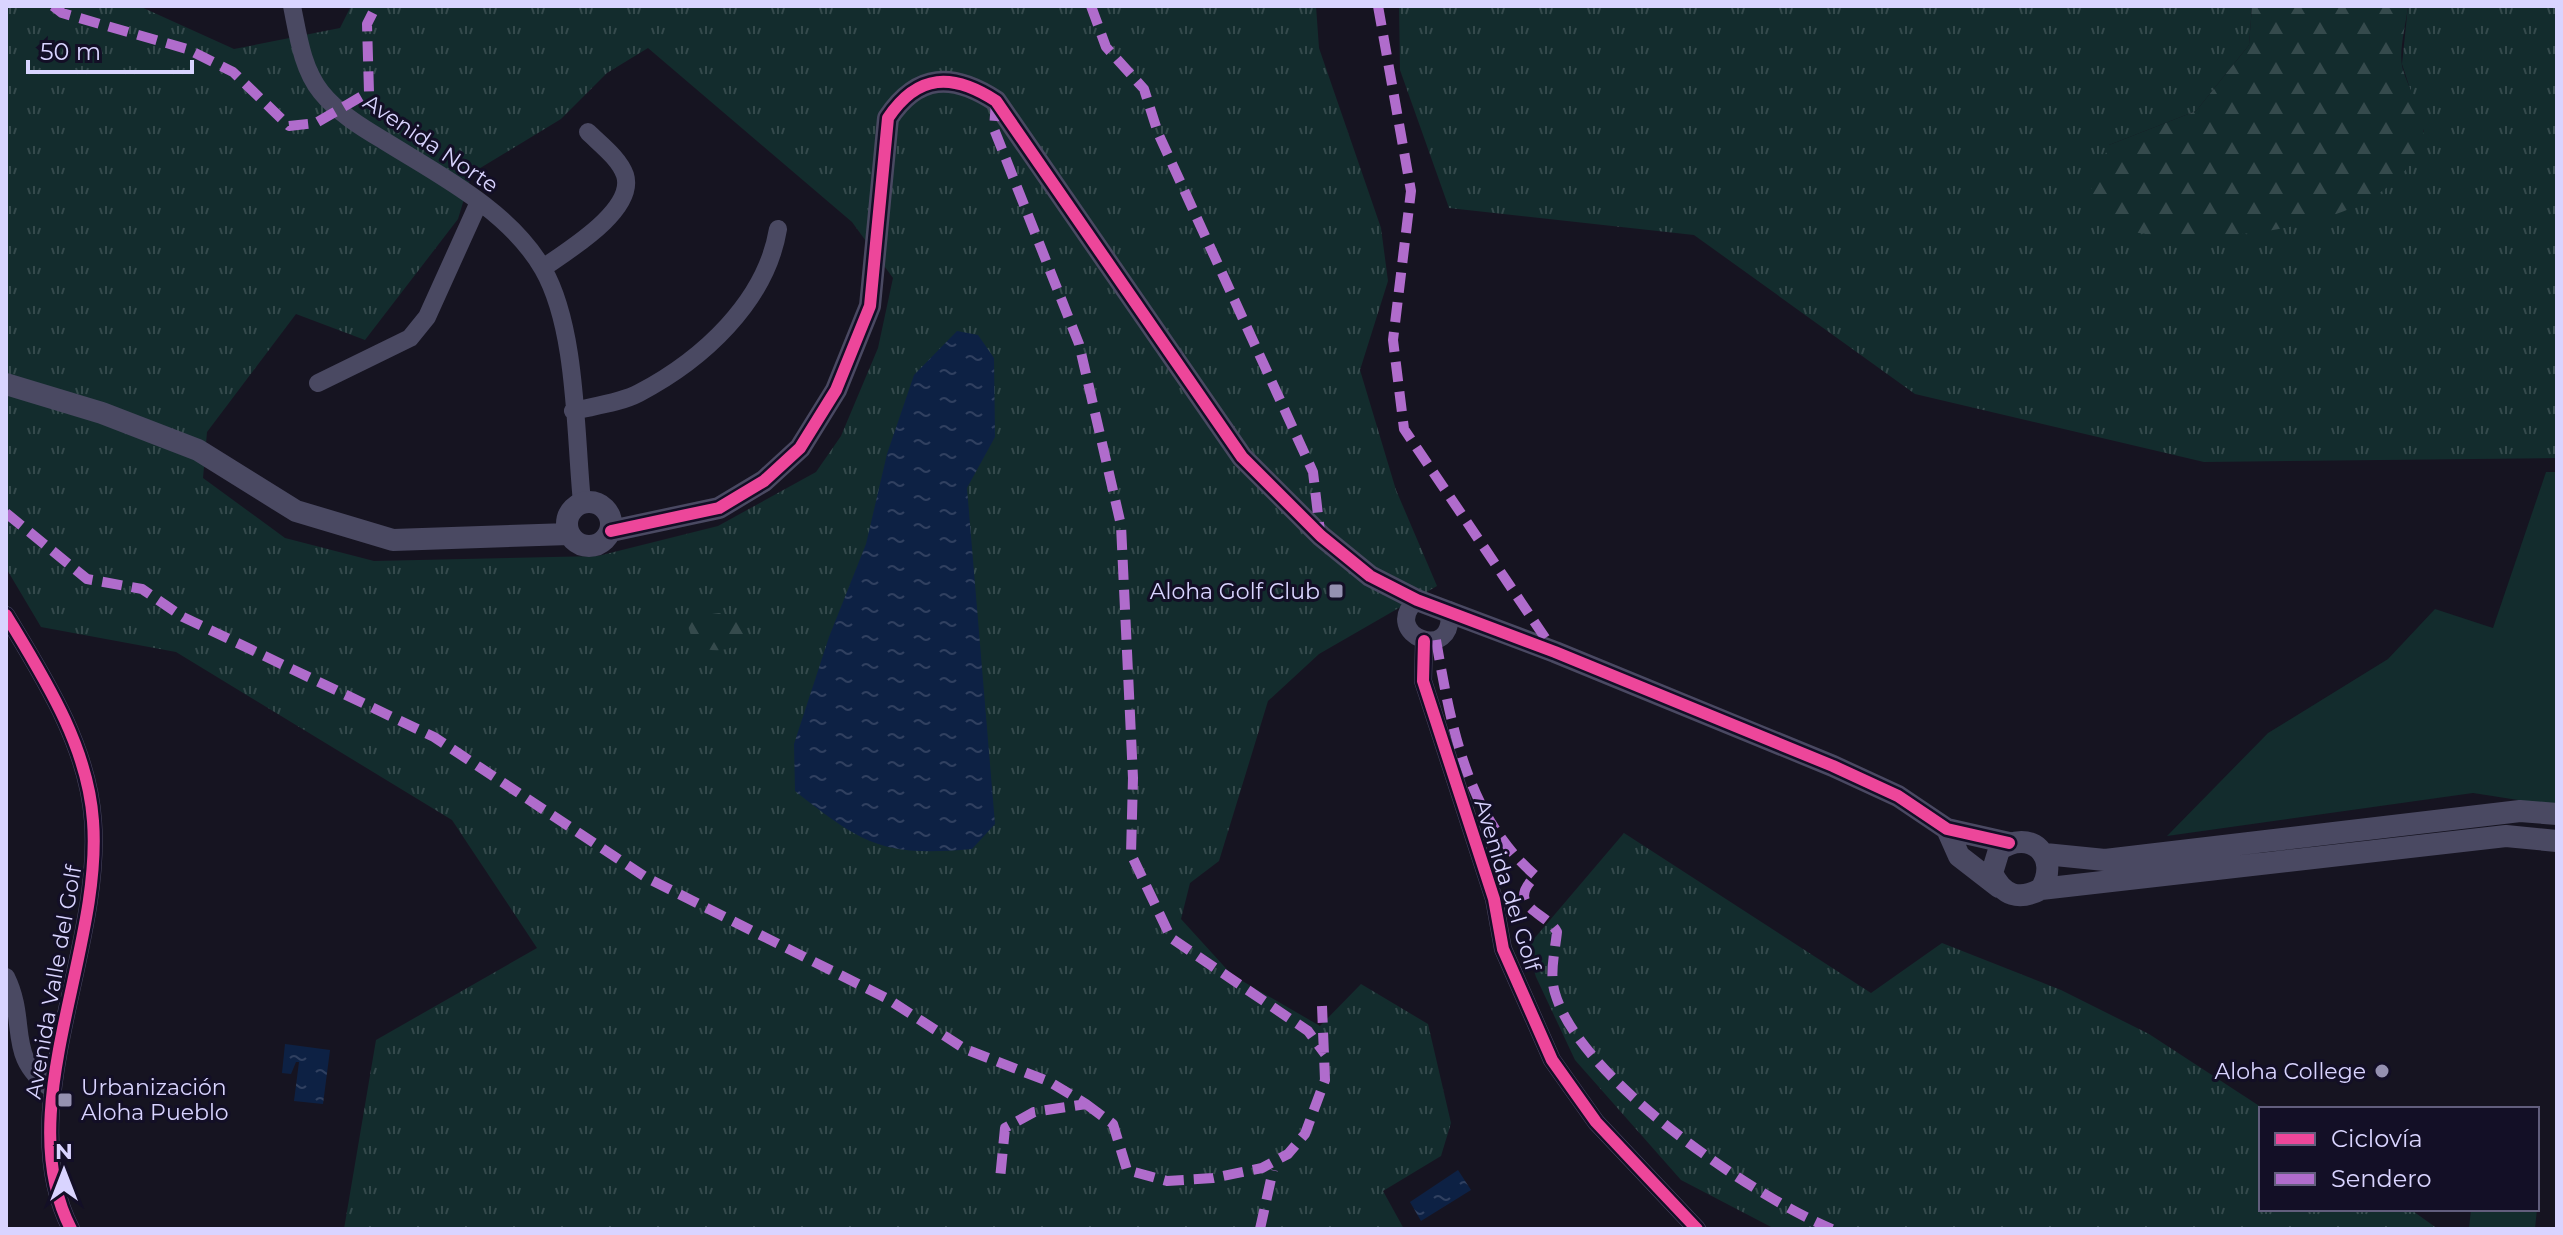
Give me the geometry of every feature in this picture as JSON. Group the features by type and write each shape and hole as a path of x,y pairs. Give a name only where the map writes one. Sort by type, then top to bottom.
{"street":[{"name":"Avenida Norte","path":"292,6 301,52 320,91 351,120 479,202 509,228 543,268 564,319 582,502"},
{"path":"611,531 719,508 764,481 800,448 836,390 870,306 888,118 898,104 925,84 951,80 974,86 996,101 1242,457 1321,536 1370,576 1417,600 1449,610 1833,766 1898,796 1947,829 2009,843"},
{"path":"543,268 613,212 626,191 625,175 618,162 588,132"},
{"path":"318,383 410,338 427,317 479,202"},
{"path":"573,411 636,395 677,370 725,328 753,295 773,257 778,229"},
{"path":"6,384 102,413 198,450 296,511 393,540 569,534 586,546 605,540 611,531 612,521 602,504 582,502 568,515 569,534"},
{"path":"1417,600 1407,614 1406,623 1416,637 1424,641 1436,640 1446,633 1450,622 1449,610"},
{"name":"Avenida Valle del Golf","path":"6,615 67,726 87,782 93,817 95,862 86,934 53,1090 51,1172 71,1229"},
{"name":"Avenida del Golf","path":"1424,641 1423,681 1494,899 1503,949 1552,1060 1596,1122 1697,1229"},
{"path":"2045,854 2105,860 2520,811 2557,814"},
{"path":"1947,829 1959,856 2012,896 2027,896 2041,889 2506,836 2557,841"},
{"path":"1999,887 1992,873 1993,861 1999,850 2021,840 2035,844 2045,854 2049,866 2041,889"},
{"path":"6,977 19,1023 24,1063 37,1079 53,1090"}],"green space":[{"path":"6,6 139,6 234,49 340,28 351,6 1316,6 1319,48 1381,228 1388,281 1360,370 1396,490 1437,586 1319,654 1268,701 1219,861 1190,883 1181,919 1232,975 1320,1026 1361,984 1428,1024 1451,1123 1441,1156 1383,1191 1404,1229 344,1229 376,1040 537,948 452,820 176,652 41,627 6,568","holes":["648,48 852,222 893,278 878,348 841,436 816,472 718,526 598,556 374,561 285,538 203,478 207,432 296,314 365,340 458,219 472,173 561,119 607,73"]},
{"path":"1399,6 2252,6 2249,45 2196,111 2109,145 2424,132 2402,64 2408,6 2557,6 2557,458 2204,462 1915,394 1694,235 1449,208 1400,70"},
{"path":"2252,6 2408,6 2401,59 2419,112 2423,136 2407,168 2380,192 2344,211 2302,224 2258,232 2213,236 2139,233 2083,209 2109,145 2196,111 2249,45"},
{"path":"2546,472 2557,472 2557,806 2473,793 2167,836 2268,733 2388,659 2435,609 2493,628"},
{"path":"719,613 745,618 743,638 722,650 694,645 688,626 691,617"},
{"path":"1624,833 1871,993 1942,943 2061,990 2149,1034 2261,1107 2259,1211 2413,1211 2438,1229 1775,1229 1681,1180 1575,1060 1536,977 1527,947"},
{"path":"2471,1211 2537,1211 2535,1229 2469,1229"}],"water":[{"path":"957,331 978,335 994,358 995,437 967,488 995,824 972,849 917,851 876,843 858,835 795,791 794,744 829,637 866,544 887,454 914,375"},
{"path":"285,1044 330,1050 323,1104 294,1101 299,1062 296,1062 291,1074 282,1073"},
{"path":"1458,1170 1471,1190 1421,1221 1410,1202"}],"marked path":[{"path":"53,6 62,13 187,49 233,72 289,126 316,123 369,92 367,24 376,6"},
{"path":"1091,6 1106,47 1144,89 1158,133 1313,472 1320,532"},
{"path":"1378,6 1411,191 1393,340 1404,429 1554,651"},
{"path":"996,101 994,129 1079,344 1121,525 1133,778 1131,854 1171,938 1308,1031 1325,1054"},
{"path":"6,513 87,579 142,589 183,617 434,737 647,878 886,998 965,1049 1050,1082 1086,1104 1034,1112 1005,1128 1000,1179"},
{"path":"1436,640 1456,737 1478,798 1493,826 1536,876 1527,886 1524,895 1526,902 1557,932 1553,986 1571,1026 1597,1061 1672,1130 1758,1190 1832,1229"},
{"path":"1086,1104 1113,1124 1127,1170 1167,1181 1213,1178 1262,1168 1288,1154 1305,1134 1325,1080 1322,1006"},
{"path":"1260,1229 1273,1170"}],"cycle path":[{"path":"611,531 719,508 764,481 800,448 836,390 870,306 888,118 911,92 924,85 951,82 996,101 1242,457 1321,536 1370,576 1417,600 1555,652 1833,766 1898,796 1947,829 2009,843"},
{"path":"6,615 49,688 73,739 83,766 93,821 92,871 85,923 54,1082 50,1134 55,1183 71,1229"},
{"path":"1424,641 1423,681 1494,899 1503,949 1552,1060 1596,1122 1697,1229"}],"place":[{"name":"Aloha Golf Club","path":"1336,591"},
{"name":"Aloha College","path":"2382,1071"},
{"name":"Urbanización Aloha Pueblo","path":"65,1100"}]}
